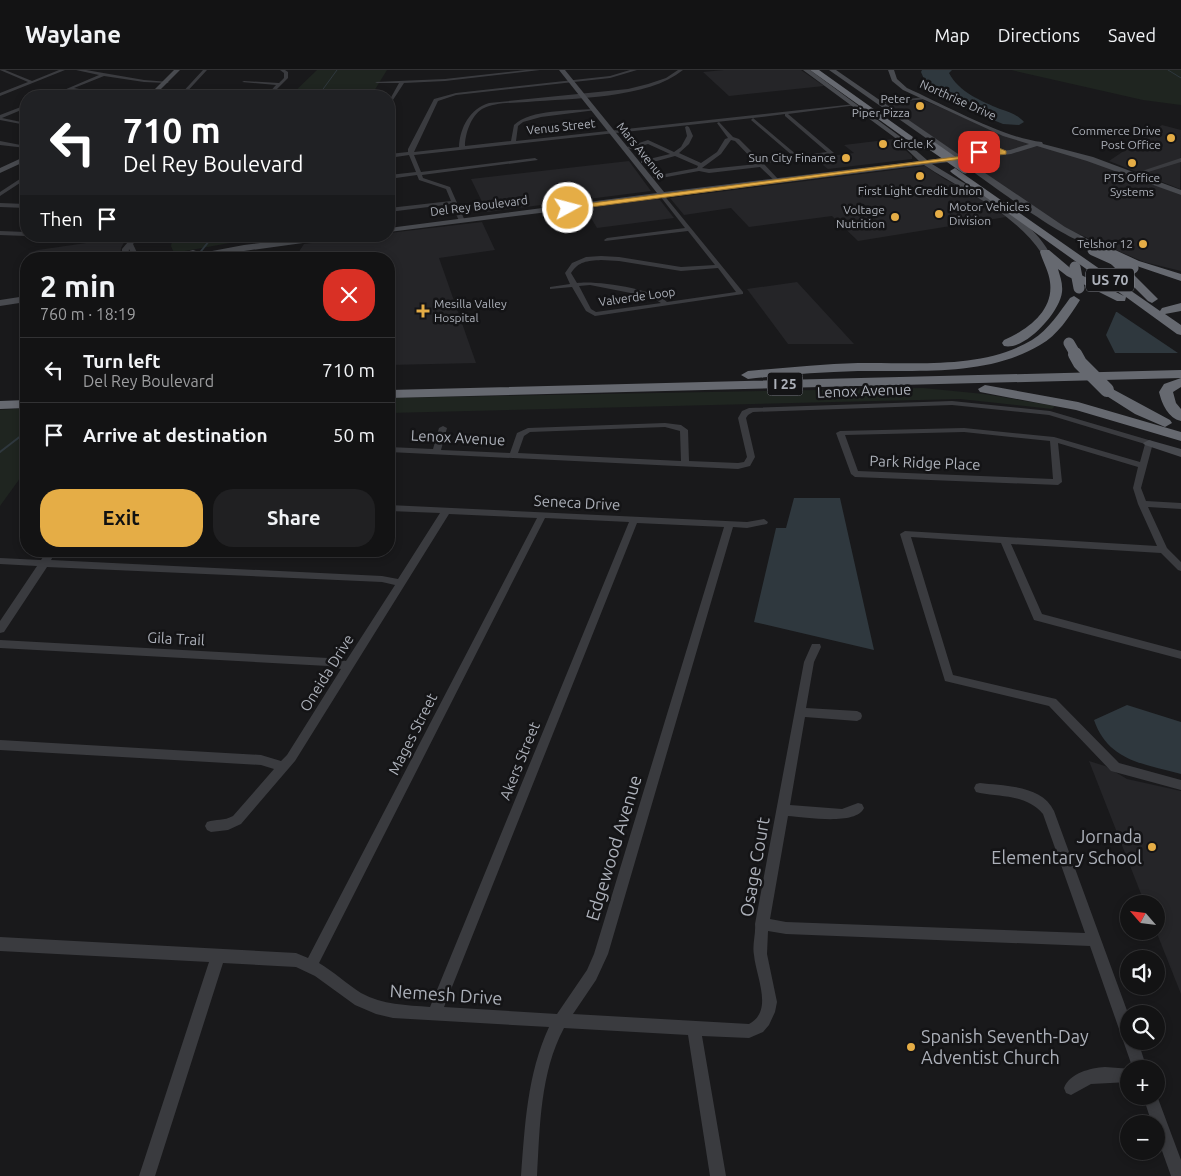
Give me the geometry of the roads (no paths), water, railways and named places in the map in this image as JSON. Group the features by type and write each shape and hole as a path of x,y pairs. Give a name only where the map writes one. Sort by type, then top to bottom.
{"highway":[{"name":"US 70","path":"814,70 1024,211 1174,322"},
{"name":"US 70","path":"824,70 927,147"},
{"name":"US 70","path":"963,169 1054,240 1174,322"},
{"path":"1024,211 1092,250 1133,268 1181,283"},
{"path":"1080,238 1135,263 1181,278"},
{"path":"1080,238 1105,252 1174,322"},
{"path":"1054,240 1075,267 1078,275 1076,294 1066,328 1069,343 1080,363 1108,390 1140,411 1181,430"},
{"path":"1045,252 1050,259 1071,274 1174,322"},
{"path":"873,367 987,351 1012,342 1029,333 1054,301 1056,293 1056,283 1045,252"},
{"path":"725,376 964,363 995,358 1031,346 1055,328 1076,294"},
{"path":"1174,322 1181,308"},
{"name":"I 25","path":"395,384 1181,365"},
{"name":"I 25","path":"395,394 1181,374"},
{"path":"847,382 953,385 1001,391 1078,406 1181,437"},
{"path":"1181,382 1169,387 1166,392 1168,404 1181,417"},
{"path":"0,395 20,394"},
{"path":"0,406 20,404"}],"main road":[{"path":"158,90 177,70"},
{"name":"Mars Avenue","path":"562,70 662,194"},
{"path":"806,70 896,136 911,151 938,172 977,194 1035,236 1045,252"},
{"path":"832,70 957,157 963,169"},
{"name":"Northrise Drive","path":"891,70 892,77 899,84 924,98 997,130 1036,143"},
{"path":"1036,143 1136,174"},
{"path":"1036,143 1098,158 1181,193"},
{"name":"Del Rey Boulevard","path":"1005,151 1036,143"},
{"name":"Del Rey Boulevard","path":"395,225 461,219 508,211 546,209 1005,151 1036,143"},
{"path":"911,151 927,154 939,152 944,148"},
{"path":"1005,151 1052,152 1090,159"},
{"path":"0,171 20,161"},
{"path":"938,172 939,168 944,166 959,164 963,169 1080,238"},
{"name":"Del Rey Boulevard","path":"472,220 532,210"},
{"path":"461,219 472,220 477,217 508,211"},
{"name":"Del Rey Boulevard","path":"395,229 441,224 461,219"},
{"path":"205,252 260,242"},
{"path":"218,252 287,242"},
{"path":"0,299 20,295"},
{"path":"0,303 20,300"},
{"name":"Lenox Avenue","path":"1149,443 1181,453"}],"street":[{"path":"0,70 6,71 17,78 34,82"},
{"path":"0,95 63,70"},
{"path":"78,70 141,81 167,82"},
{"path":"187,90 205,70"},
{"path":"274,90 287,77 283,70"},
{"path":"377,82 445,80 538,70"},
{"path":"461,219 447,187 424,181 411,153 433,104 439,97 500,88 614,76 636,70"},
{"path":"462,148 462,143 473,114 479,108 505,103 642,87 663,81 681,70"},
{"path":"70,89 104,74"},
{"path":"244,82 281,84"},
{"path":"395,94 402,82"},
{"path":"70,89 76,90"},
{"path":"879,103 924,98"},
{"name":"Venus Street","path":"395,155 491,147 513,142 855,105"},
{"path":"0,118 20,109"},
{"path":"513,142 512,139 516,125 523,119 594,110"},
{"path":"630,147 648,142 709,171 832,152 787,115"},
{"path":"0,118 20,123"},
{"path":"753,119 798,158"},
{"path":"719,122 731,138 737,140 776,180"},
{"path":"643,162 675,154 688,142 690,134 687,127"},
{"path":"645,131 648,142"},
{"path":"656,178 700,167 720,153 727,140 731,138"},
{"path":"0,143 20,147"},
{"path":"16,146 20,144"},
{"path":"395,175 535,160"},
{"path":"1136,174 1181,160"},
{"path":"0,194 20,181"},
{"name":"Mars Avenue","path":"662,194 741,293"},
{"path":"395,209 454,202"},
{"path":"0,205 20,206"},
{"path":"607,240 689,229"},
{"path":"0,233 20,234"},
{"path":"125,252 125,249 132,242"},
{"path":"130,245 134,252"},
{"name":"Valverde Loop","path":"720,266 683,270 610,258 592,258 578,262 569,268 568,273 588,310 595,314 741,293"},
{"path":"552,288 574,284 593,284 651,294 666,304"},
{"name":"Lenox Avenue","path":"395,450 738,466 747,464 751,457 742,418 745,413 752,410 952,403 1050,413 1149,443"},
{"path":"513,456 520,435 528,430 665,425 684,430 685,464"},
{"path":"436,452 443,428"},
{"name":"Park Ridge Place","path":"1054,439 1058,482 855,474 840,433 964,430 1054,439 1143,466"},
{"path":"1149,443 1137,488 1142,504 1163,550 1181,568"},
{"path":"1142,504 1181,506"},
{"name":"Seneca Drive","path":"395,508 752,525 764,522"},
{"name":"Oneida Drive","path":"211,826 228,825 237,820 284,767 446,511"},
{"name":"Mages Street","path":"311,966 542,516"},
{"name":"Akers Street","path":"434,1014 634,520"},
{"name":"Edgewood Avenue","path":"529,1176 537,1084 549,1044 561,1021 588,983 599,958 729,524"},
{"path":"1163,550 904,534 949,678 1052,702 1115,766 1181,785"},
{"path":"1005,541 1038,617 1181,655"},
{"path":"0,630 48,557"},
{"path":"0,561 382,579 401,583"},
{"name":"Gila Trail","path":"0,644 328,662 349,666"},
{"name":"Osage Court","path":"694,1028 749,1031 764,1021 768,1015 770,1002 760,954 762,924 809,662 816,647"},
{"path":"801,712 857,716"},
{"path":"0,745 261,760 284,767"},
{"path":"980,788 1026,795 1037,799 1045,806 1050,815 1120,1011"},
{"path":"783,810 842,814 858,808"},
{"path":"762,924 786,928 1095,940"},
{"name":"Nemesh Drive","path":"0,944 280,958 296,960 311,966 354,996 379,1008 399,1012 694,1028"},
{"path":"147,1176 218,956"},
{"path":"694,1028 718,1176"},
{"path":"1071,1088 1080,1080 1090,1076 1120,1075"},
{"path":"1153,1105 1179,1176"}],"waterway":[{"path":"322,90 337,70"},
{"path":"1168,70 1181,78"},
{"path":"200,252 208,242"},
{"path":"0,452 20,437"}],"place":[{"name":"Peter Piper Pizza","path":"920,106"},
{"name":"Commerce Drive Post Office","path":"1171,138"},
{"name":"Circle K","path":"883,144"},
{"name":"Sun City Finance","path":"846,158"},
{"name":"PTS Office Systems","path":"1132,163"},
{"name":"First Light Credit Union","path":"920,176"},
{"name":"Motor Vehicles Division","path":"939,214"},
{"name":"Voltage Nutrition","path":"895,217"},
{"name":"Telshor 12","path":"1143,244"},
{"name":"Mesilla Valley Hospital","path":"423,311"},
{"name":"Jornada Elementary School","path":"1152,847"},
{"name":"Spanish Seventh-Day Adventist Church","path":"911,1047"}]}
